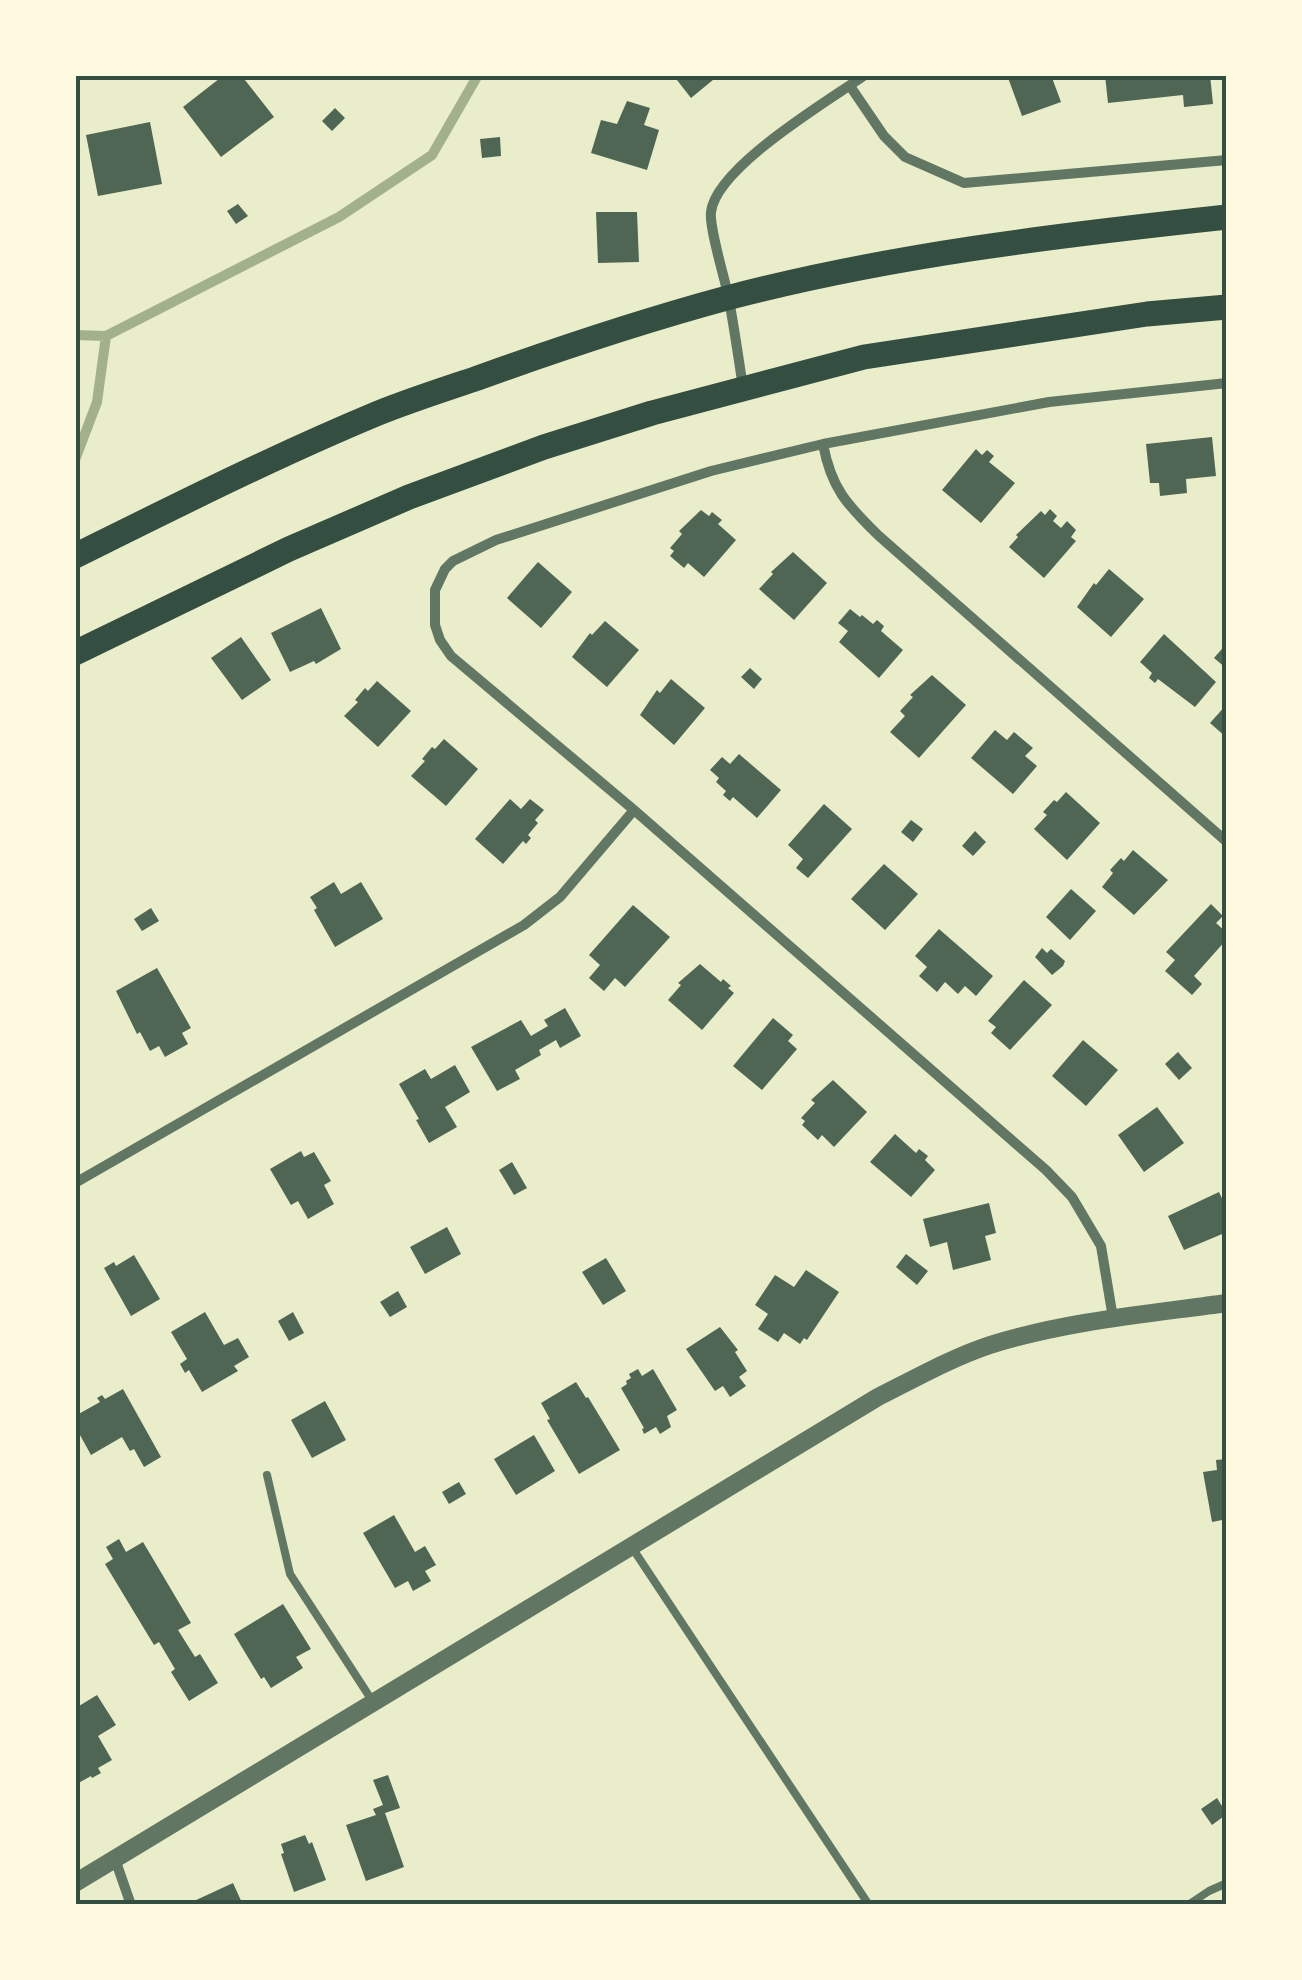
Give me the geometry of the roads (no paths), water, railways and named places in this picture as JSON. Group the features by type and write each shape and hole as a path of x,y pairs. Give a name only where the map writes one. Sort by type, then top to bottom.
{"main road":[{"path":"75,556 254,467 379,413 524,361 728,298 970,249 1227,217"},
{"path":"75,654 290,548 409,497 544,447 864,357 1146,314 1227,307"}],"street":[{"path":"743,388 710,214 721,186 766,144 865,75"},
{"path":"850,86 884,136 906,157 964,182 1227,160"},
{"path":"1113,1318 1101,1246 1072,1197 634,810 451,656 435,626 435,590 453,561 496,540 711,471 823,444 1049,402 1227,383"},
{"path":"823,444 828,470 837,488 878,536 1227,842"},
{"path":"75,1183 524,925 560,897 634,810"},
{"path":"75,1883 878,1397 950,1361 1027,1335 1227,1302"},
{"path":"115,1859 132,1905"}],"lane":[{"path":"267,1474 290,1574 374,1702"},
{"path":"631,1546 869,1905"},
{"path":"1188,1905 1227,1883"}],"waterway":[{"path":"75,335 106,336 339,217 432,155 478,75"},
{"path":"75,460 97,402 106,336"}]}
